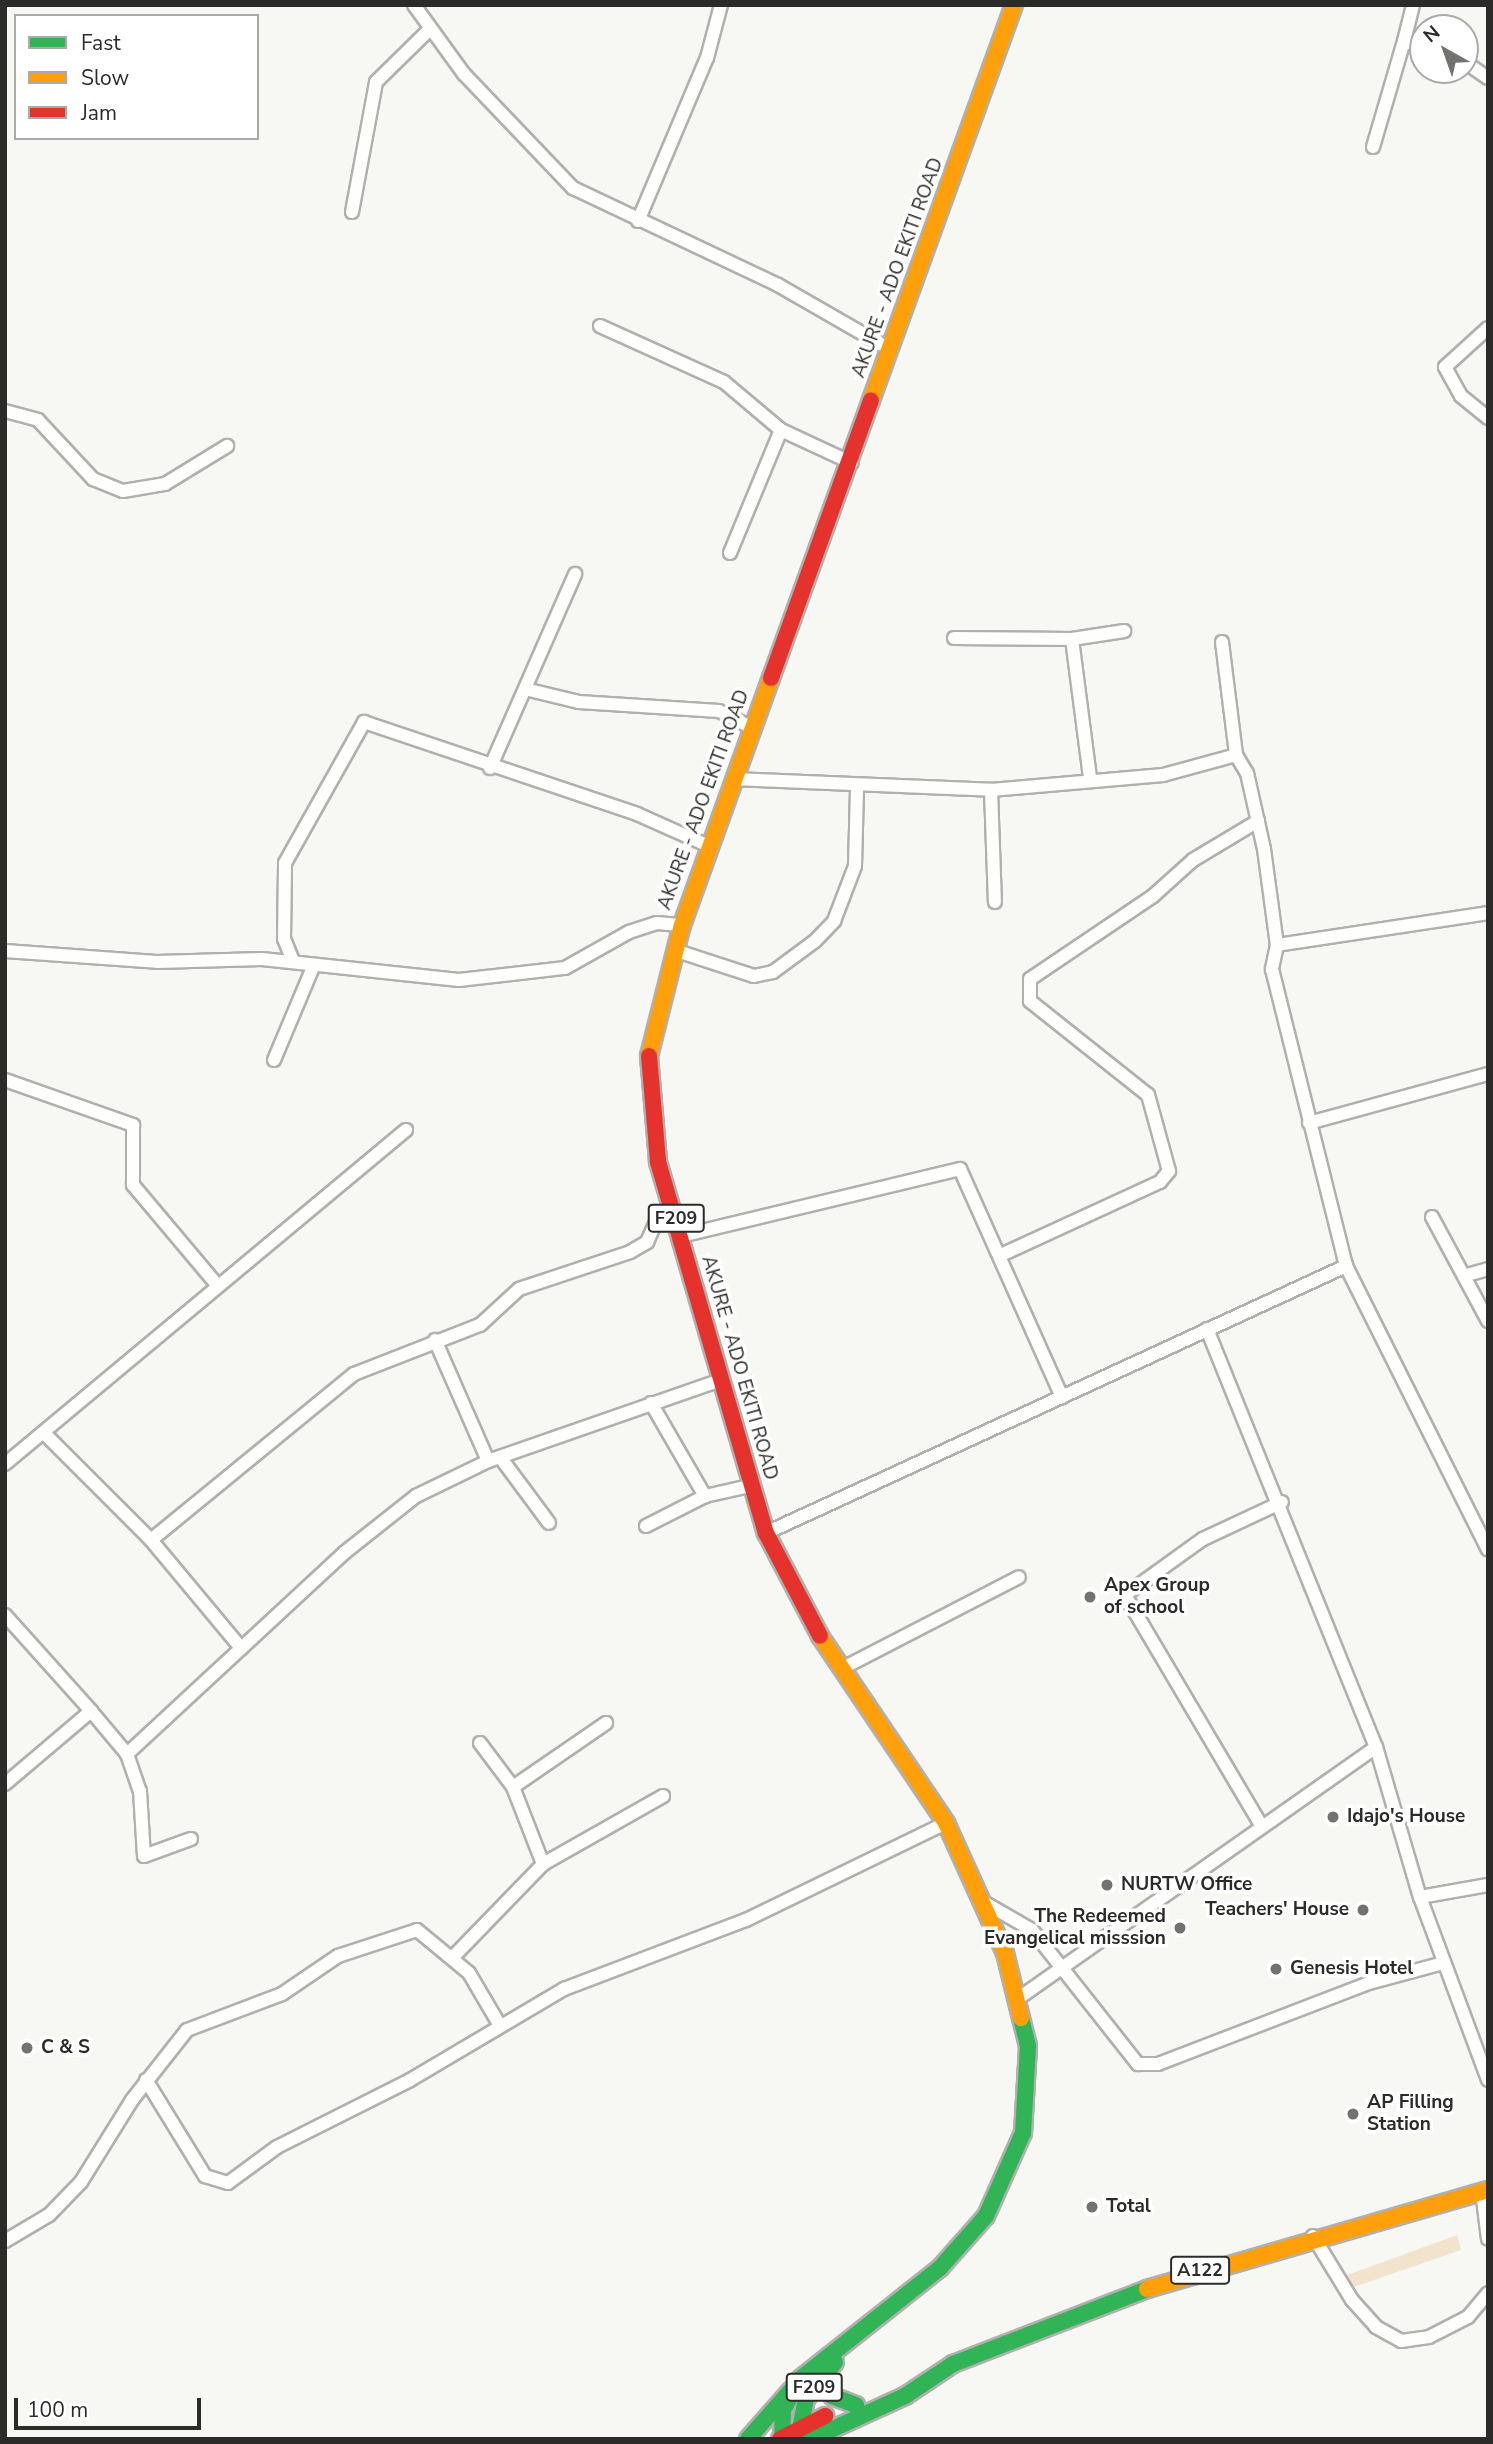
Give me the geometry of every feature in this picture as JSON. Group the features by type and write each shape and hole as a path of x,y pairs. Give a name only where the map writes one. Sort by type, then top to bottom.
{"main road":[{"name":"AKURE - ADO EKITI ROAD","path":"748,2439 791,2390 940,2268 972,2236 1001,2190 1028,2108 1030,2068 1019,1998 985,1903 946,1822 841,1668 766,1533 749,1486 652,1137 646,1073 674,950 709,846 852,463 1014,5"},
{"name":"A122","path":"791,2437 924,2382 1082,2309 1313,2236 1485,2190"},
{"name":"F209","path":"791,2437 826,2370 845,2344"},
{"path":"826,2370 832,2396 856,2405"},
{"name":"A122","path":"791,2437 856,2405 924,2382"},
{"name":"F209","path":"791,2390 791,2437"}],"street":[{"path":"414,5 430,29 556,175 638,221 778,285 891,350"},
{"path":"638,221 706,58 721,5"},
{"path":"1373,148 1413,5"},
{"path":"352,212 376,82 430,29"},
{"path":"1404,41 1409,43"},
{"path":"600,326 724,382 781,430 852,463"},
{"path":"1488,328 1445,367 1461,396 1488,418"},
{"path":"5,411 38,420 93,479 123,491 165,484 228,446"},
{"path":"730,552 781,430"},
{"path":"490,768 575,574"},
{"path":"954,638 1072,639 1124,631"},
{"path":"1072,639 1090,776"},
{"path":"1222,642 1236,755 1247,773 1258,821 1277,944 1272,970 1308,1123 1346,1266 1488,1549"},
{"path":"525,689 579,702 719,711 752,727"},
{"path":"293,961 284,939 285,863 357,727 372,723 490,768 637,814 709,846"},
{"path":"733,779 857,787 991,790 1090,776 1163,775 1236,755"},
{"path":"674,950 754,976 772,972 816,941 834,921 852,877 857,787"},
{"path":"991,790 995,902"},
{"path":"1001,1255 1160,1182 1169,1171 1149,1095 1030,1000 1030,979 1153,896 1193,860 1258,821"},
{"path":"1277,944 1488,913"},
{"path":"5,951 157,962 293,961 412,979 514,974 565,968 657,923 682,925"},
{"path":"274,1060 314,965"},
{"path":"1308,1123 1488,1074"},
{"path":"5,1080 133,1125 133,1185 218,1286"},
{"path":"5,1464 45,1434 406,1130"},
{"path":"681,1236 960,1169 1001,1255 1062,1397"},
{"path":"151,1540 321,1397 354,1374 435,1340 480,1325 519,1289 643,1246 657,1220 674,1212"},
{"path":"1432,1217 1468,1275 1488,1321"},
{"path":"766,1533 1346,1266"},
{"path":"1468,1275 1488,1269"},
{"path":"1207,1329 1282,1502 1376,1746 1420,1897 1488,2080"},
{"path":"435,1340 494,1459 549,1523"},
{"path":"127,1754 387,1517 494,1459 721,1380"},
{"path":"651,1403 705,1496"},
{"path":"45,1434 151,1540 241,1648"},
{"path":"646,1526 705,1496 749,1486"},
{"path":"1261,1825 1125,1595 1203,1539 1282,1502"},
{"path":"841,1668 1019,1577"},
{"path":"5,1615 127,1754 140,1791 138,1827 145,1856 191,1839"},
{"path":"5,1784 91,1711"},
{"path":"513,1787 606,1723"},
{"path":"480,1743 513,1787 542,1864"},
{"path":"1019,1998 1376,1746"},
{"path":"454,1956 542,1864 663,1796"},
{"path":"146,2080 205,2176 228,2183 277,2147 410,2080 499,2024 597,1975 746,1920 946,1822"},
{"path":"1420,1897 1488,1885"},
{"path":"985,1903 1032,1930 1138,2064 1158,2064 1345,1992 1443,1963"},
{"path":"5,2241 65,2200 146,2080 187,2030 282,1994 365,1944 417,1930 454,1956 499,2024"},
{"path":"1485,2190 1488,2238"},
{"path":"1313,2236 1352,2300 1376,2327 1401,2341 1429,2337 1468,2317 1488,2293"}],"shaded area":[{"path":"1457,2235 1461,2250 1345,2290 1342,2277"}],"traffic: fast":[{"path":"782,2439 783,2410 800,2379 940,2268 986,2216 1023,2133 1028,2046 1021,2018"},
{"path":"811,2439 905,2396 953,2364 1147,2289"},
{"path":"798,2439 806,2399 835,2362"},
{"path":"826,2370 832,2396 856,2405"},
{"path":"748,2439 791,2390"}],"traffic: slow":[{"path":"871,400 1014,5"},
{"path":"649,1056 682,925 771,678"},
{"path":"820,1636 946,1823 1005,1953 1021,2018"},
{"path":"1147,2289 1488,2190"}],"traffic: jam":[{"path":"771,678 871,400"},
{"path":"649,1056 658,1162 766,1533 820,1636"},
{"path":"780,2439 825,2416"}],"place":[{"name":"Apex Group of school","path":"1090,1597"},
{"name":"Idajo's House","path":"1333,1817"},
{"name":"NURTW Office","path":"1107,1885"},
{"name":"Teachers' House","path":"1363,1910"},
{"name":"The Redeemed Evangelical misssion","path":"1180,1928"},
{"name":"Genesis Hotel","path":"1276,1969"},
{"name":"C & S","path":"27,2048"},
{"name":"AP Filling Station","path":"1353,2114"},
{"name":"Total","path":"1092,2207"}]}
